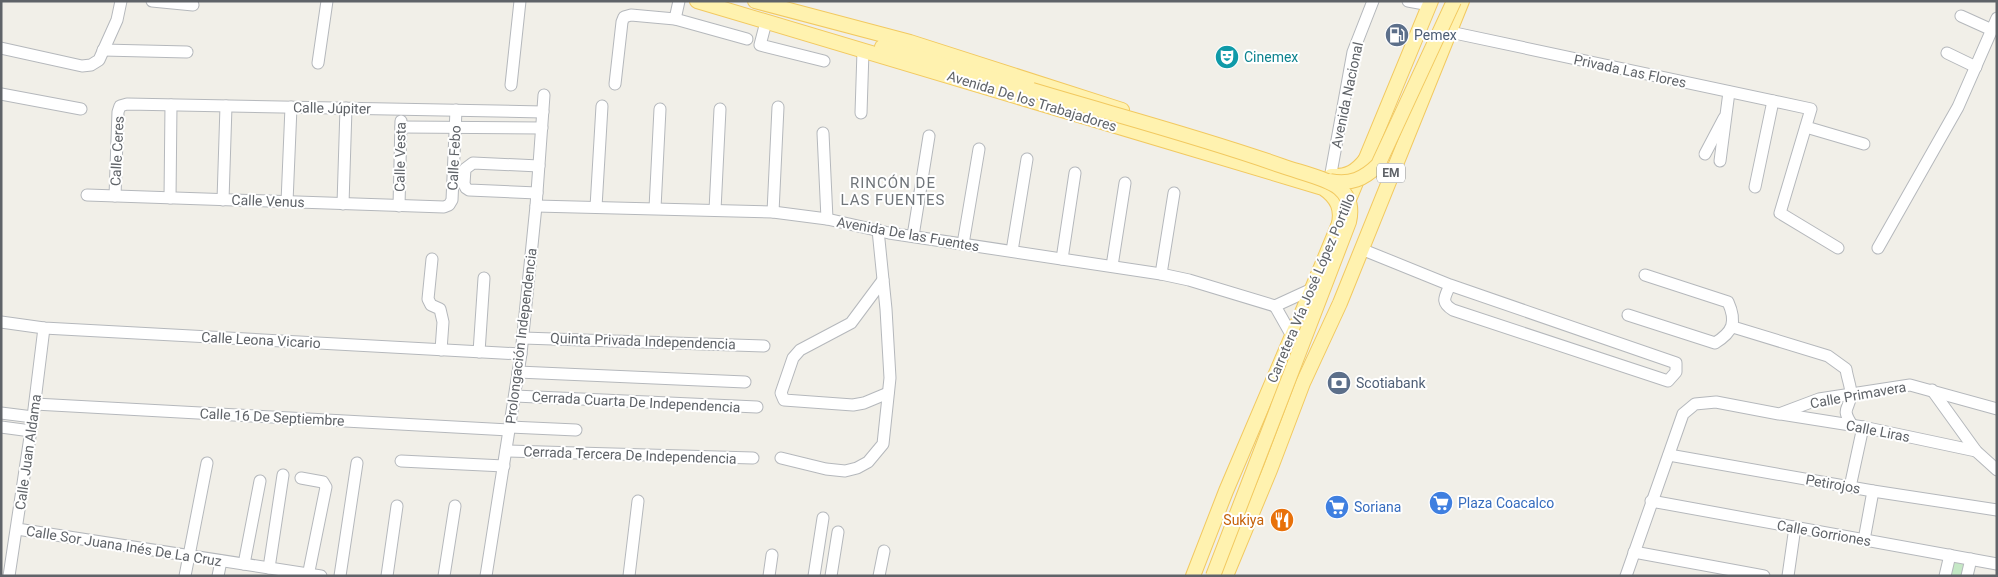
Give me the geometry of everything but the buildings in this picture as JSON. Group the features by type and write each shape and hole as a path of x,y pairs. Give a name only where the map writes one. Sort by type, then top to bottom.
{"main road":[{"name":"Avenida De los Trabajadores","path":"697,1 1327,191"},
{"name":"Avenida De los Trabajadores","path":"755,1 910,42 1330,176 1343,176 1352,173 1366,159"},
{"path":"1018,97 1079,110 1326,181 1342,183 1356,181 1368,175 1378,165 1385,153 1454,1"},
{"name":"EM","path":"1226,576 1270,470 1303,383 1340,302 1462,1"},
{"name":"Carretera Vía José López Portillo","path":"1194,576 1226,491 1338,228 1430,3"},
{"path":"789,11 824,30 1257,157 1330,183 1338,187 1345,194 1350,209 1349,222 1213,576"},
{"path":"1327,191 1337,200 1340,209 1338,228"}],"street":[{"path":"1,48 82,66 92,65 98,60 118,20 121,1"},
{"path":"152,1 193,5"},
{"path":"318,63 328,1"},
{"path":"511,85 520,1"},
{"path":"675,19 679,1"},
{"name":"Avenida Nacional","path":"1327,191 1353,52 1373,1"},
{"path":"1408,1 1430,3"},
{"path":"616,84 624,17 631,15 675,19 748,39"},
{"path":"1961,16 1992,30"},
{"path":"1878,248 1958,107 1997,18"},
{"path":"766,22 760,44 824,61"},
{"name":"Privada Las Flores","path":"1450,32 1811,109 1806,127"},
{"path":"103,50 187,52"},
{"path":"861,113 863,51"},
{"path":"1947,53 1976,67"},
{"path":"1705,154 1724,117 1729,92"},
{"path":"1,94 81,109"},
{"name":"Prolongación Independencia","path":"486,576 523,338 536,206 544,95"},
{"path":"1755,187 1773,101"},
{"name":"Calle Júpiter","path":"120,106 127,104 543,112"},
{"path":"170,198 171,105"},
{"name":"Calle Ceres","path":"115,196 118,112 120,106"},
{"path":"223,200 226,106"},
{"path":"596,207 602,106"},
{"path":"287,202 291,107"},
{"path":"773,212 778,107"},
{"path":"343,204 346,108"},
{"name":"Calle Vesta","path":"399,206 401,109"},
{"path":"654,208 660,109"},
{"path":"716,210 720,109"},
{"name":"Calle Febo","path":"449,206 452,200 456,110"},
{"path":"1720,161 1726,125 1724,117"},
{"path":"401,127 542,128"},
{"path":"1838,248 1780,212 1806,127 1864,144"},
{"path":"822,133 827,220"},
{"path":"913,236 929,136"},
{"path":"963,244 979,149"},
{"path":"1012,251 1027,159"},
{"path":"537,193 469,190 464,184 465,169 473,163 539,166"},
{"path":"1062,259 1075,173"},
{"path":"1112,266 1125,183"},
{"path":"1161,274 1174,193"},
{"name":"Calle Venus","path":"87,195 399,206 449,206"},
{"name":"Avenida De las Fuentes","path":"536,206 773,212 963,244 1161,274 1189,280 1275,306"},
{"path":"781,458 826,469 845,471 868,462 883,444 889,368 878,230"},
{"path":"1361,249 1450,285 1676,363 1676,372 1668,381 1453,310 1446,306 1444,299 1450,285"},
{"path":"432,259 428,298 431,305 440,309 443,322 441,350"},
{"path":"1628,315 1715,343 1726,336 1733,327 1732,311 1728,302 1645,275"},
{"path":"479,352 484,278"},
{"path":"883,280 851,323 800,350 793,358 782,398 784,400 854,405 888,393"},
{"path":"1292,336 1275,306 1312,289"},
{"name":"Calle Leona Vicario","path":"1,322 44,328 521,354"},
{"path":"1733,327 1828,356 1846,370 1851,396 1846,406 1846,416 1858,426 1850,487"},
{"name":"Calle Juan Aldama","path":"9,576 33,417 44,328"},
{"name":"Quinta Privada Independencia","path":"523,338 764,346"},
{"path":"518,372 745,382"},
{"name":"Calle Primavera","path":"1779,414 1819,400 1910,385 1997,409"},
{"path":"1932,390 1976,451 1997,470"},
{"name":"Cerrada Cuarta De Independencia","path":"515,396 757,407"},
{"path":"1626,576 1683,414 1695,404 1716,402 1779,414"},
{"name":"Calle 16 De Septiembre","path":"34,404 576,430"},
{"path":"1,413 33,417"},
{"name":"Calle Liras","path":"1779,414 1858,426 1976,451"},
{"path":"1,427 31,431"},
{"path":"1948,444 1965,436"},
{"name":"Cerrada Tercera De Independencia","path":"506,450 753,458"},
{"name":"Petirojos","path":"1669,456 1997,510"},
{"path":"401,461 504,466"},
{"path":"185,576 207,463"},
{"path":"340,576 357,463"},
{"path":"269,568 283,475"},
{"path":"301,478 323,482 326,487 308,575"},
{"path":"244,564 260,481"},
{"path":"1864,540 1873,491"},
{"path":"629,576 638,501"},
{"name":"Calle Gorriones","path":"1651,501 1997,564"},
{"path":"386,576 397,506"},
{"path":"444,576 455,506"},
{"path":"814,576 823,518"},
{"path":"1788,576 1795,527"},
{"name":"Calle Sor Juana Inés De La Cruz","path":"17,529 321,576"},
{"path":"830,576 838,532"},
{"path":"879,576 884,550"},
{"path":"1634,552 1764,576"},
{"path":"769,576 772,555"},
{"path":"1945,576 1950,555"},
{"path":"1967,576 1971,559"},
{"path":"218,576 221,561"}],"green space":[{"path":"1950,555 1971,559 1967,576 1945,576"}],"place":[{"name":"Pemex","path":"1397,35"},
{"name":"Cinemex","path":"1227,57"},
{"name":"Scotiabank","path":"1339,383"},
{"name":"Plaza Coacalco","path":"1441,503"},
{"name":"Soriana","path":"1337,507"},
{"name":"Sukiya","path":"1282,520"}],"district":[{"name":"RINCÓN DE LAS FUENTES","path":"893,192"}]}
